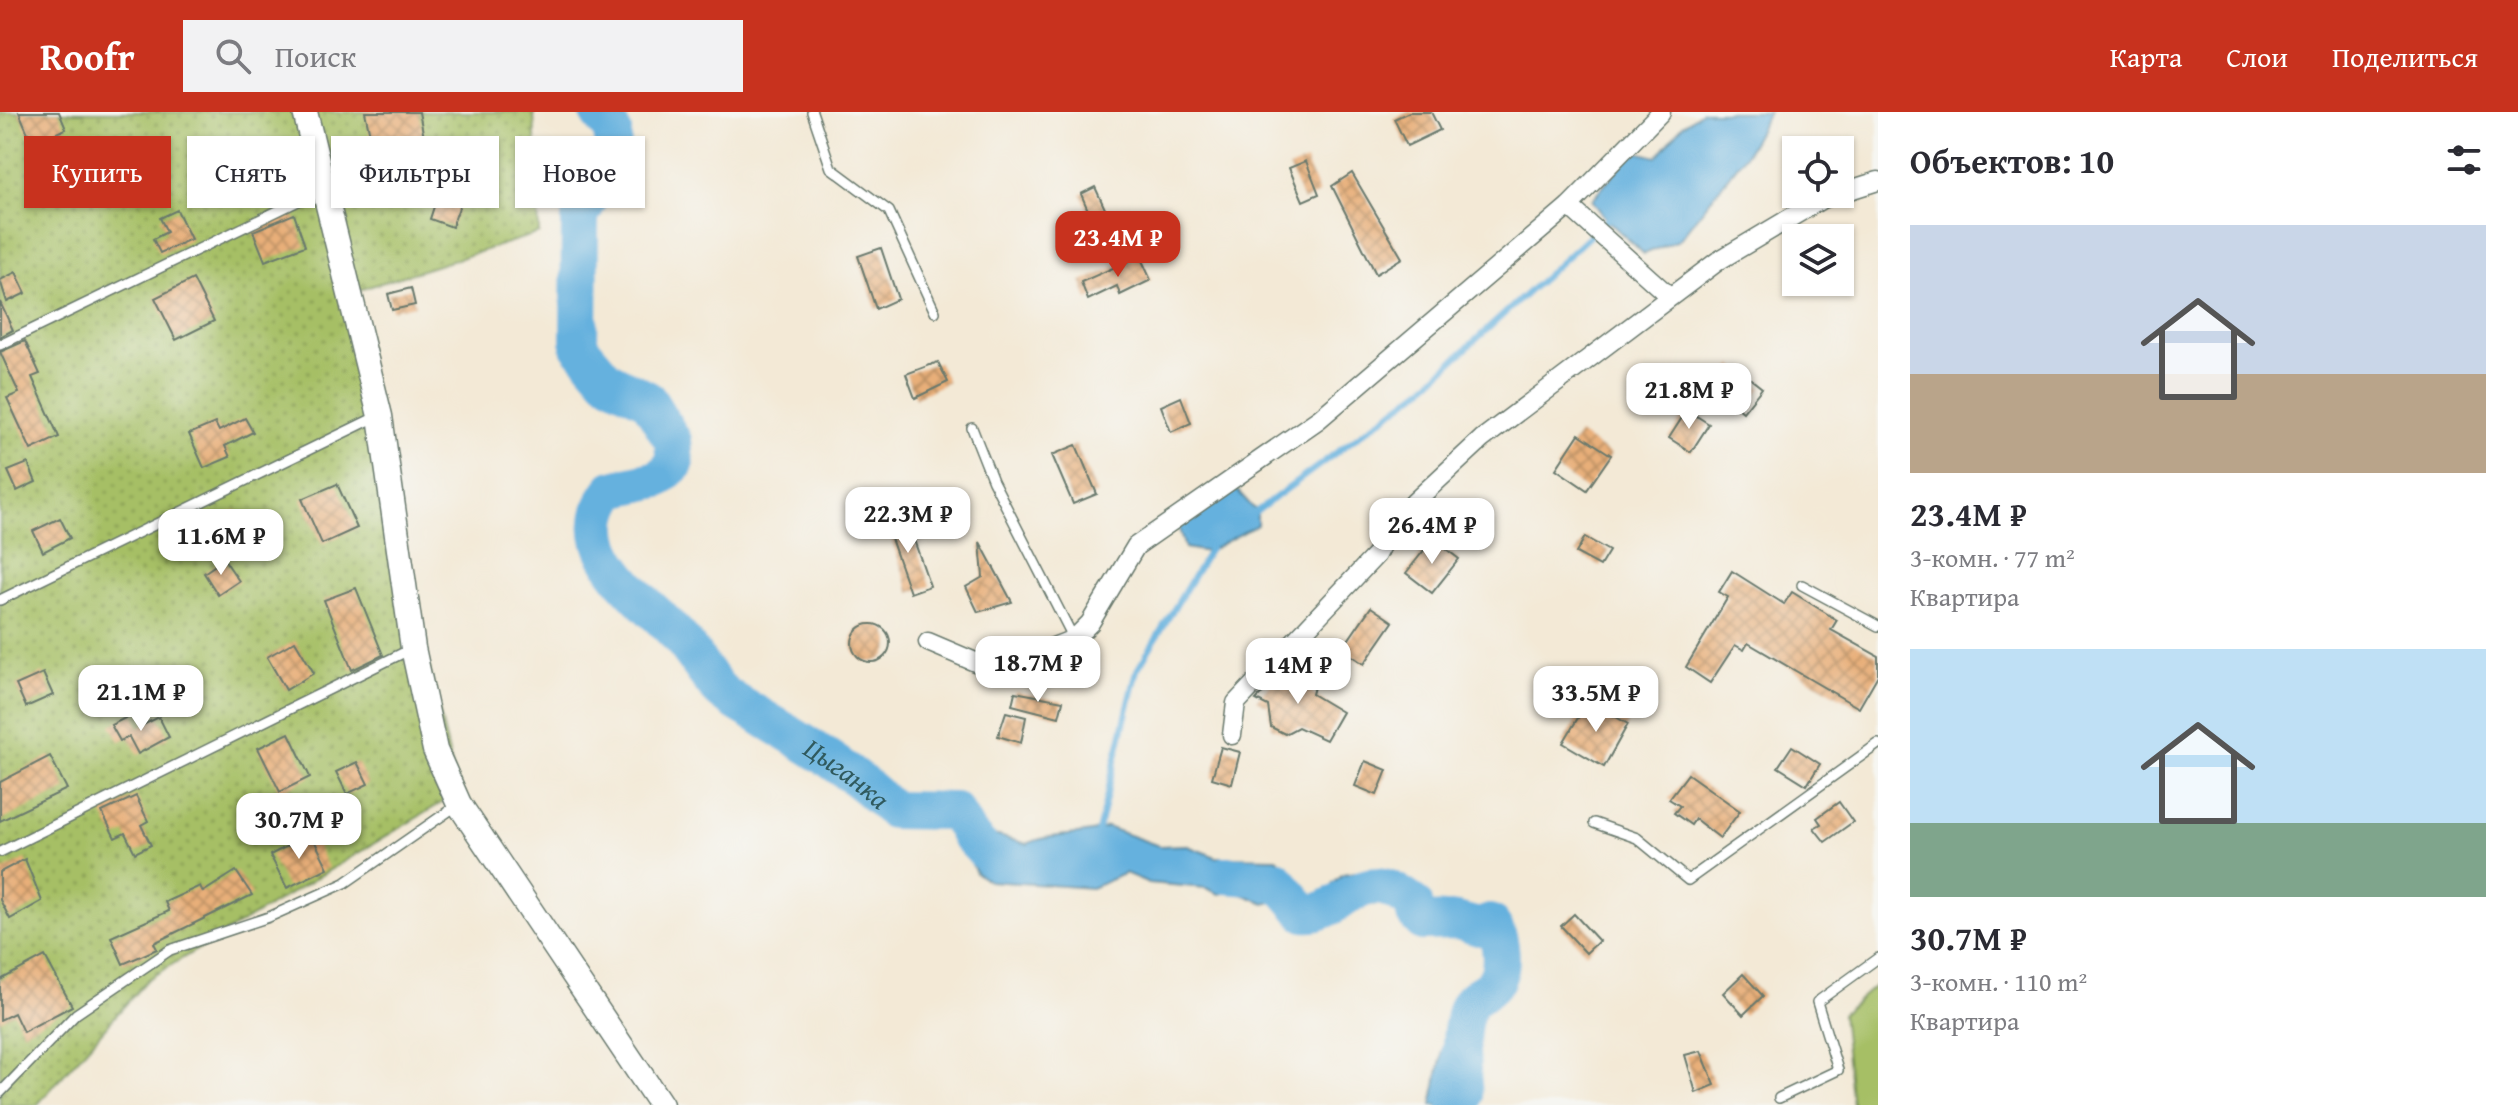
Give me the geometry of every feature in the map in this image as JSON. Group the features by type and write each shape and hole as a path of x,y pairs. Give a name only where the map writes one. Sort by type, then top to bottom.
{"street":[{"path":"305,112 380,416 413,648 435,750 459,804 661,1105"},
{"path":"928,642 994,670 1074,639 1090,623 1136,546 1319,419 1569,206 1661,112"},
{"path":"1854,189 1878,181"},
{"path":"1569,206 1669,296"},
{"path":"1232,735 1236,703 1376,555 1394,521 1482,439 1718,261 1807,208"}],"lane":[{"path":"812,112 831,168 889,211 935,312"},
{"path":"0,345 325,188"},
{"path":"0,600 380,416"},
{"path":"972,428 993,481 1074,639"},
{"path":"1802,585 1878,626"},
{"path":"0,852 413,648"},
{"path":"1594,823 1637,838 1688,880 1878,744"},
{"path":"0,1093 76,1014 170,950 269,917 345,883 459,804"},
{"path":"1779,1098 1838,1070 1817,1002 1878,958"}],"green space":[{"path":"0,112 534,112 535,136 515,136 515,208 538,208 539,233 343,295 458,793 148,979 37,1105 0,1105"},
{"path":"1878,983 1878,1105 1852,1105 1842,1014"}],"water":[{"path":"1702,112 1769,112 1746,154 1679,240 1644,254 1607,220 1592,200 1633,151 1657,157 1683,125"},
{"path":"1235,488 1257,512 1257,525 1207,552 1185,548 1178,526"},
{"path":"955,811 963,812 973,834 998,836 1027,844 1107,827 1159,846 1185,845 1216,857 1277,858 1282,864 1273,901 1265,903 1234,891 1219,894 1206,888 1149,883 1125,873 1092,888 989,881 976,873 953,819"},
{"path":"1356,872 1389,881 1379,904 1343,906 1332,893 1332,884 1343,874"},
{"path":"1458,1002 1469,1012 1468,1102 1466,1105 1432,1105 1449,1018"}],"building":[{"path":"19,112 59,112 66,129 49,136 29,136"},
{"path":"365,112 419,112 424,136 370,136"},
{"path":"1409,112 1431,112 1440,130 1407,146 1394,119"},
{"path":"1306,161 1319,194 1303,201 1289,168"},
{"path":"1352,173 1402,258 1376,274 1332,186"},
{"path":"1095,187 1111,222 1096,229 1081,194"},
{"path":"434,208 459,208 452,227 430,219"},
{"path":"177,210 191,239 160,253 153,239 167,232 160,218"},
{"path":"294,214 305,246 265,261 253,231"},
{"path":"881,248 898,299 876,309 858,256"},
{"path":"1140,256 1151,280 1120,295 1117,286 1088,300 1081,282"},
{"path":"16,272 26,293 7,302 0,280"},
{"path":"193,279 214,321 176,340 155,298"},
{"path":"411,288 415,305 392,310 388,294"},
{"path":"0,302 13,330 0,337"},
{"path":"25,341 40,374 32,377 59,437 31,450 7,398 19,393 0,352"},
{"path":"938,362 948,382 915,398 906,374"},
{"path":"1733,365 1762,388 1743,412 1714,388"},
{"path":"1181,397 1191,423 1171,432 1161,406"},
{"path":"1687,410 1709,424 1691,452 1669,438"},
{"path":"245,418 253,432 225,446 230,457 204,468 189,434 215,423 219,431"},
{"path":"1579,434 1611,455 1587,490 1556,469"},
{"path":"1076,445 1097,494 1073,504 1052,455"},
{"path":"28,463 36,482 17,491 8,471"},
{"path":"337,484 357,528 322,544 302,499"},
{"path":"236,510 246,530 224,540 215,520"},
{"path":"906,517 930,586 910,593 886,524"},
{"path":"60,518 70,538 43,552 33,531"},
{"path":"1585,537 1609,551 1600,566 1576,553"},
{"path":"1433,539 1459,559 1432,593 1406,573"},
{"path":"980,542 1012,602 978,612 966,587 983,577"},
{"path":"224,559 239,581 218,595 204,573"},
{"path":"1732,571 1784,604 1792,592 1837,620 1831,630 1878,656 1878,675 1859,708 1748,643 1744,650 1735,645 1710,683 1686,667 1728,597 1719,592"},
{"path":"356,588 383,655 352,670 324,600"},
{"path":"1371,607 1393,622 1364,664 1342,649"},
{"path":"871,624 884,630 890,643 884,656 871,662 858,656 852,643 858,630"},
{"path":"295,641 314,673 286,690 267,657"},
{"path":"1282,672 1289,676 1303,673 1316,680 1312,694 1342,712 1326,740 1298,727 1285,734 1271,727 1268,706 1256,700"},
{"path":"43,673 53,695 26,707 16,685"},
{"path":"1015,692 1063,701 1059,717 1012,705"},
{"path":"1588,701 1628,724 1604,767 1563,743"},
{"path":"1006,712 1026,717 1021,743 998,736"},
{"path":"133,714 139,727 159,717 169,737 138,754 129,737 120,741 111,725"},
{"path":"289,733 310,777 280,792 258,748"},
{"path":"1792,746 1820,764 1807,785 1778,767"},
{"path":"1221,747 1240,752 1232,784 1212,778"},
{"path":"50,756 67,789 0,821 0,782"},
{"path":"1365,761 1387,770 1377,795 1355,786"},
{"path":"357,762 368,784 347,794 336,772"},
{"path":"1688,774 1740,811 1720,838 1695,819 1691,825 1674,813 1680,806 1669,799"},
{"path":"136,796 148,821 141,825 151,845 135,853 125,833 115,838 102,812"},
{"path":"1839,802 1853,822 1825,842 1814,828 1821,824 1817,818"},
{"path":"311,834 328,868 287,888 270,855"},
{"path":"25,859 42,901 10,919 0,900 0,872"},
{"path":"236,871 252,895 154,943 157,949 123,964 111,937 169,911 165,902 200,886 203,892"},
{"path":"1574,914 1599,941 1586,953 1561,926"},
{"path":"45,956 72,1006 23,1032 14,1013 0,1020 0,980"},
{"path":"1743,974 1763,996 1743,1015 1723,993"},
{"path":"1701,1051 1715,1085 1696,1093 1685,1055"}],"waterway":[{"name":"Цыганка","path":"598,112 613,132 612,157 580,216 579,346 607,379 648,400 673,441 675,464 658,479 613,489 601,511 599,532 604,552 631,589 680,638 710,679 726,695 833,762 892,810 955,811 968,834 986,853"},
{"path":"1253,514 1421,390 1607,220"},
{"path":"1097,836 1137,670 1210,549"},
{"name":"Цыганка","path":"1226,875 1276,879 1305,913 1326,909 1354,892 1375,886 1390,889 1414,904 1415,914 1423,922 1457,921 1479,927 1490,923 1499,944 1500,969 1494,983 1472,1000 1467,1008 1461,1041 1464,1097 1457,1105"}]}
